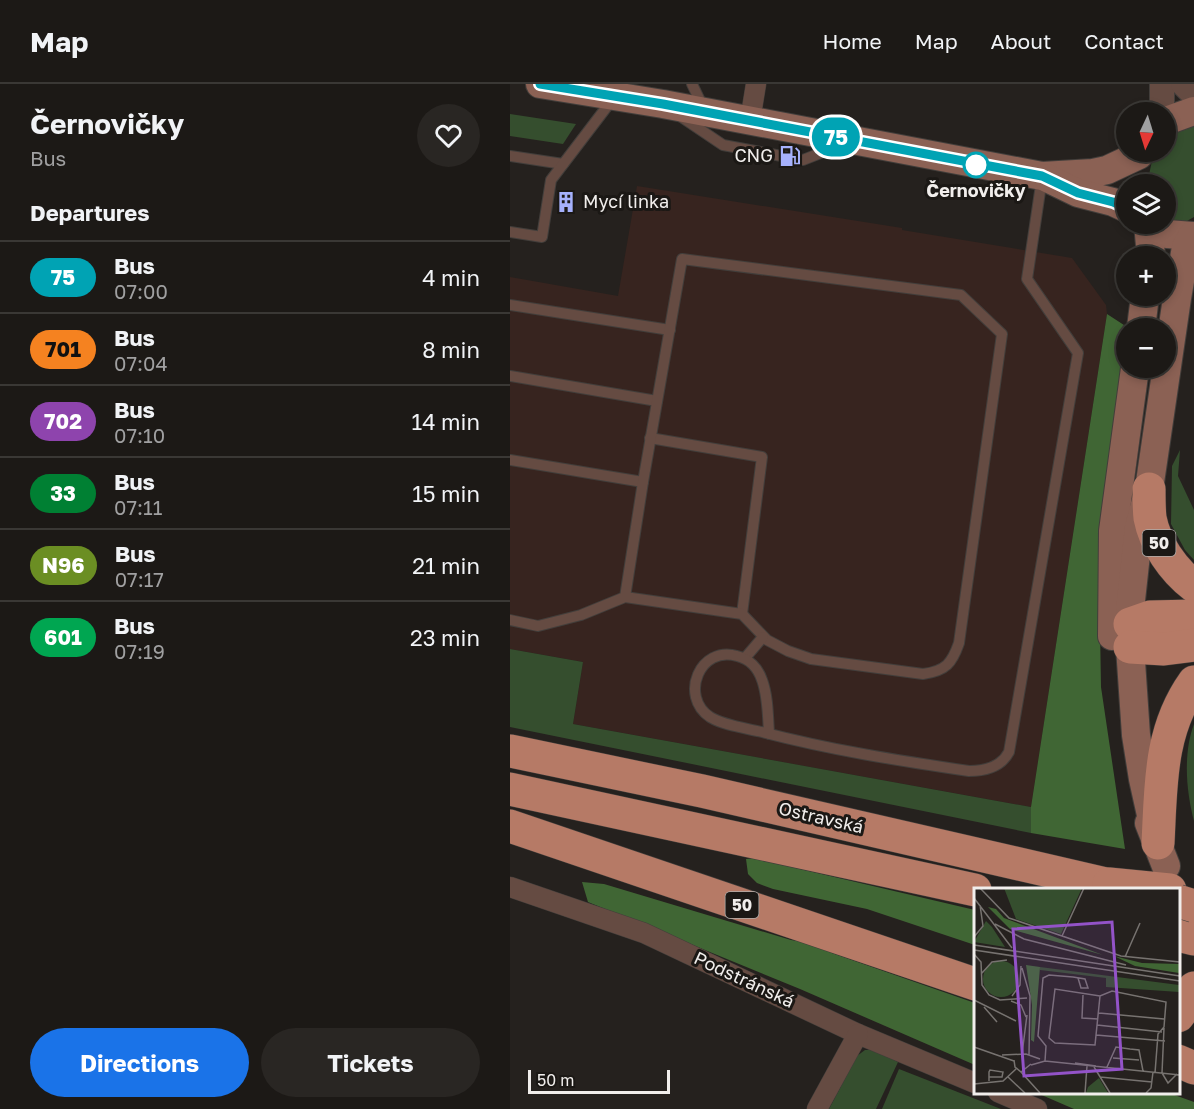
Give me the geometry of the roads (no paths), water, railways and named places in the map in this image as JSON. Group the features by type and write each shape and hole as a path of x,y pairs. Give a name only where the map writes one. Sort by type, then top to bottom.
{"highway":[{"name":"50","path":"1149,489 1150,517 1155,535 1179,574 1194,586"},
{"path":"1130,624 1150,617 1194,616"},
{"path":"1130,624 1164,649 1194,645"},
{"path":"1168,872 1162,782 1167,735 1182,700 1194,682"},
{"name":"Ostravská","path":"510,751 702,791 1120,887 1168,872 1194,892"},
{"name":"Ostravská","path":"510,789 974,890"},
{"name":"50","path":"510,826 974,984"},
{"path":"1179,902 1194,906"},
{"path":"1179,935 1194,939"},
{"path":"1179,1015 1194,988"},
{"path":"1179,1061 1194,1068"}],"main road":[{"path":"540,84 663,104 1042,176 1100,172 1121,162"},
{"path":"1176,117 1194,111"},
{"path":"1042,176 1078,193 1116,203"},
{"path":"1130,624 1139,527 1149,489 1181,270 1186,247 1193,236 1167,234"},
{"path":"1134,378 1113,531 1114,709 1118,740 1125,767 1168,872"},
{"path":"1123,465 1126,561 1138,746 1149,810 1168,872"}],"street":[{"path":"750,121 756,84"},
{"path":"1162,84 1162,102"},
{"path":"1183,84 1194,95"},
{"name":"Podstránská","path":"510,886 644,933 858,1034 974,1083"},
{"path":"817,1109 858,1034"},
{"path":"1003,1094 1037,1109"}],"lane":[{"path":"692,84 705,112"},
{"path":"510,232 542,237 551,180 615,96"},
{"path":"663,104 723,145 803,159 852,141"},
{"path":"510,156 563,164"},
{"path":"769,734 762,680 755,666 745,658 731,654 720,655 706,663 699,670 695,682 696,699 699,707 712,718 769,734 805,744 969,771 991,768 1001,763 1010,752 1078,352 1027,279 1042,176"},
{"path":"510,620 538,626 581,615 625,597 742,614 764,637 788,651 811,659 905,673 936,673 954,658 959,643 1002,334 961,295 682,259 625,597"},
{"path":"510,305 670,330"},
{"path":"510,376 657,400"},
{"path":"650,438 762,457 742,614"},
{"path":"510,460 643,482"},
{"path":"745,658 764,637"}],"place":[{"name":"CNG","path":"790,156"},
{"name":"Černovičky","path":"976,165"},
{"name":"Mycí linka","path":"566,202"}]}
